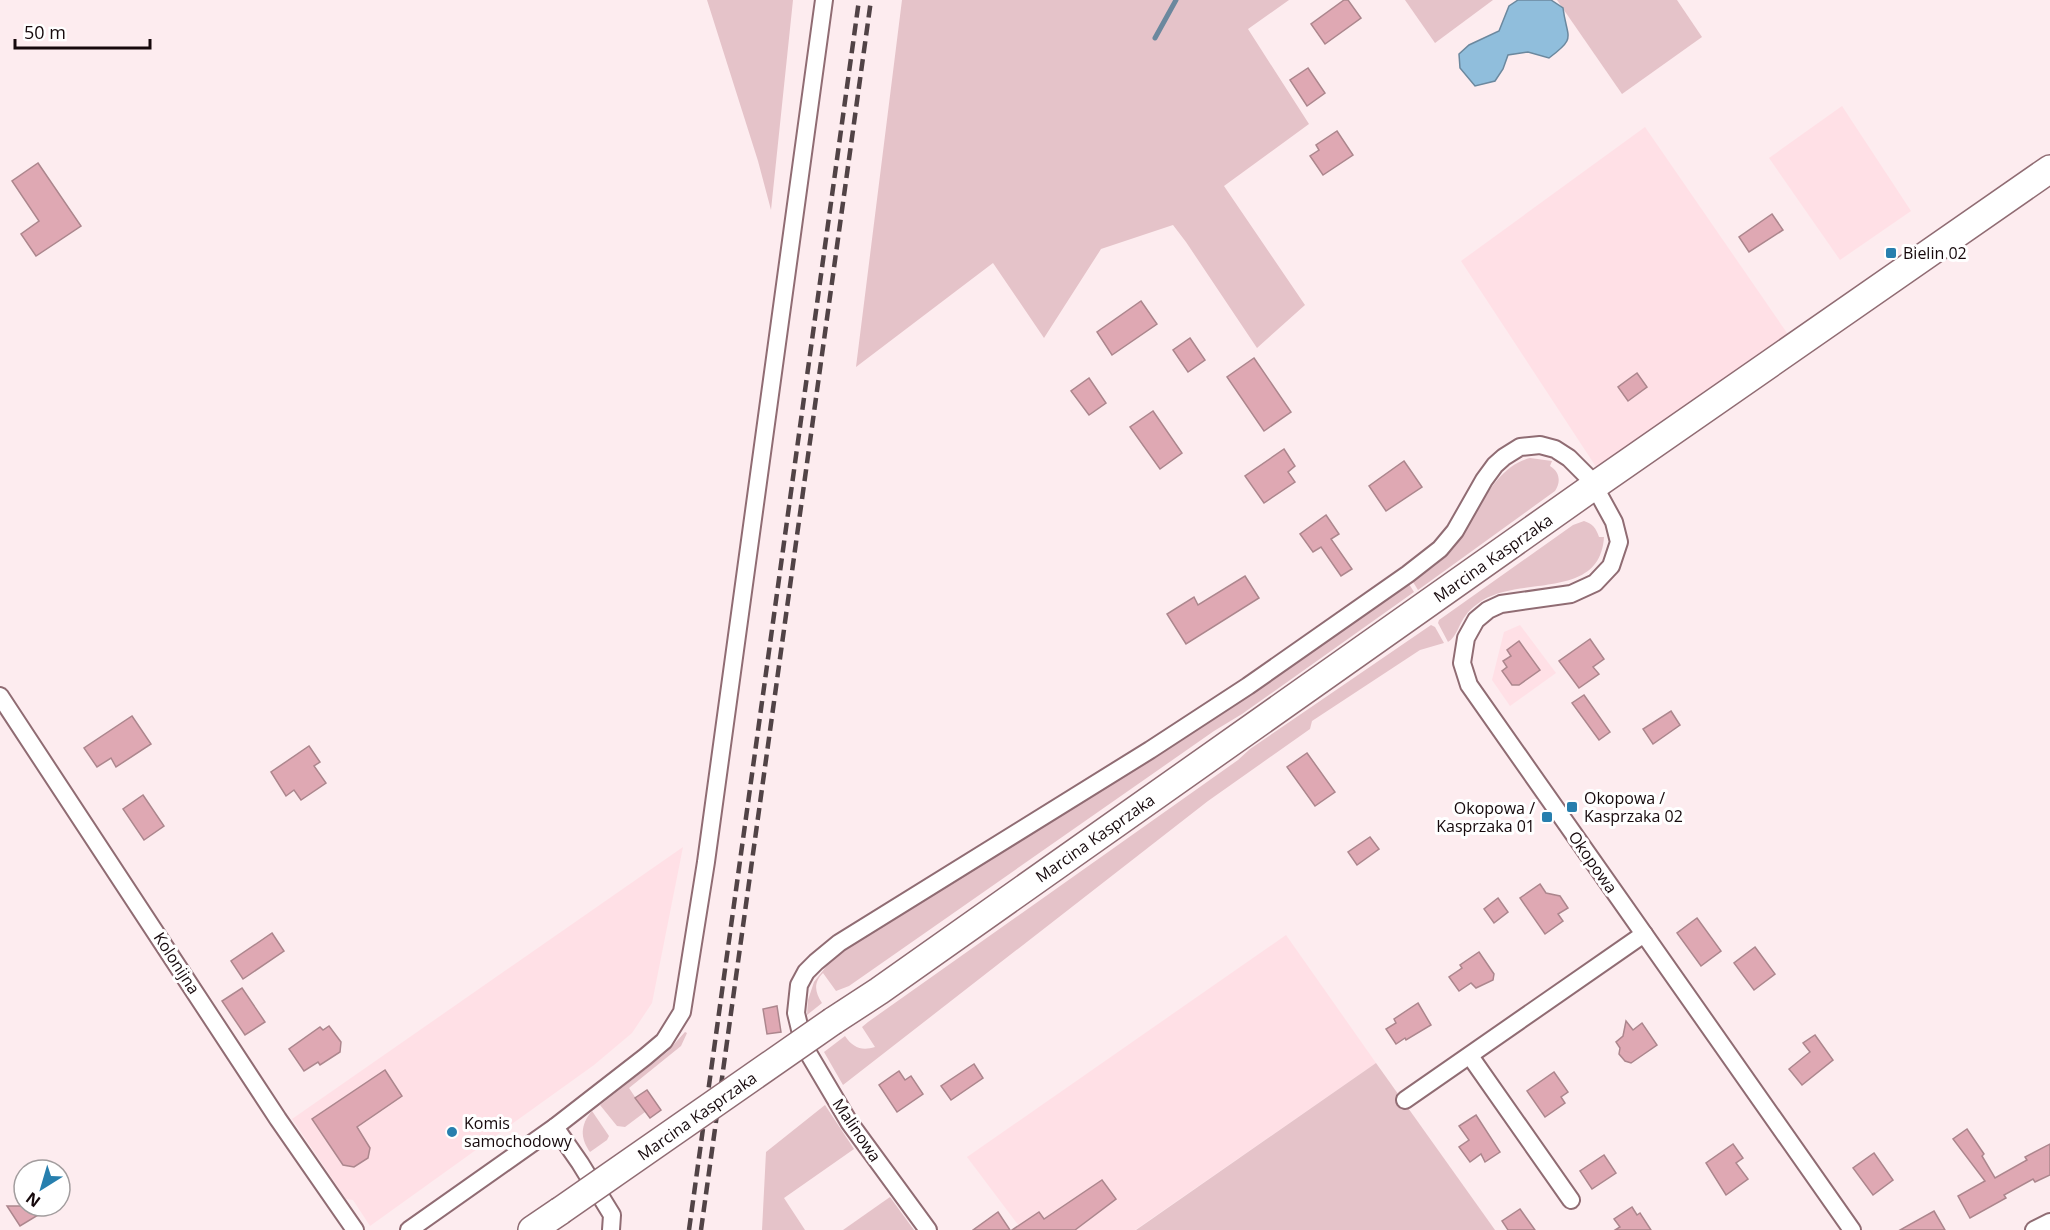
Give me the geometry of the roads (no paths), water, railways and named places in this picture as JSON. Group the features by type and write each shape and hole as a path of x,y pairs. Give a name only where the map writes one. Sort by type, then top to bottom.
{"main road":[{"name":"Marcina Kasprzaka","path":"532,1230 879,991 1594,486 2050,169"}],"street":[{"path":"409,1230 555,1127 664,1041 682,1012 706,862 824,0"},
{"name":"Malinowa","path":"928,1230 849,1122 804,1046 796,1013 799,985 806,972 839,943 1248,687 1408,574 1448,540 1495,465 1520,447 1540,445 1555,449 1569,458 1594,486"},
{"name":"Okopowa","path":"1594,486 1614,522 1619,542 1611,566 1595,583 1571,594 1501,604 1488,610 1476,620 1466,638 1462,663 1469,685 1852,1230"},
{"name":"Kolonijna","path":"0,696 278,1119 355,1230"},
{"path":"1405,1100 1644,934"},
{"path":"1470,1056 1571,1200"},
{"path":"555,1127 612,1215 611,1230"},
{"path":"2034,1230 2050,1222"}],"water":[{"path":"1518,0 1551,0 1563,8 1568,32 1567,41 1549,58 1528,52 1508,55 1495,81 1475,86 1460,68 1459,54 1469,45 1499,31 1509,6"}],"waterway":[{"path":"1155,38 1176,0"}],"railway":[{"path":"689,1230 859,0"},
{"path":"701,1230 871,0"}],"place":[{"name":"Bielin 02","path":"1891,253"},
{"name":"Okopowa / Kasprzaka 02","path":"1572,807"},
{"name":"Okopowa / Kasprzaka 01","path":"1547,817"},
{"name":"Komis samochodowy","path":"452,1132"}]}
